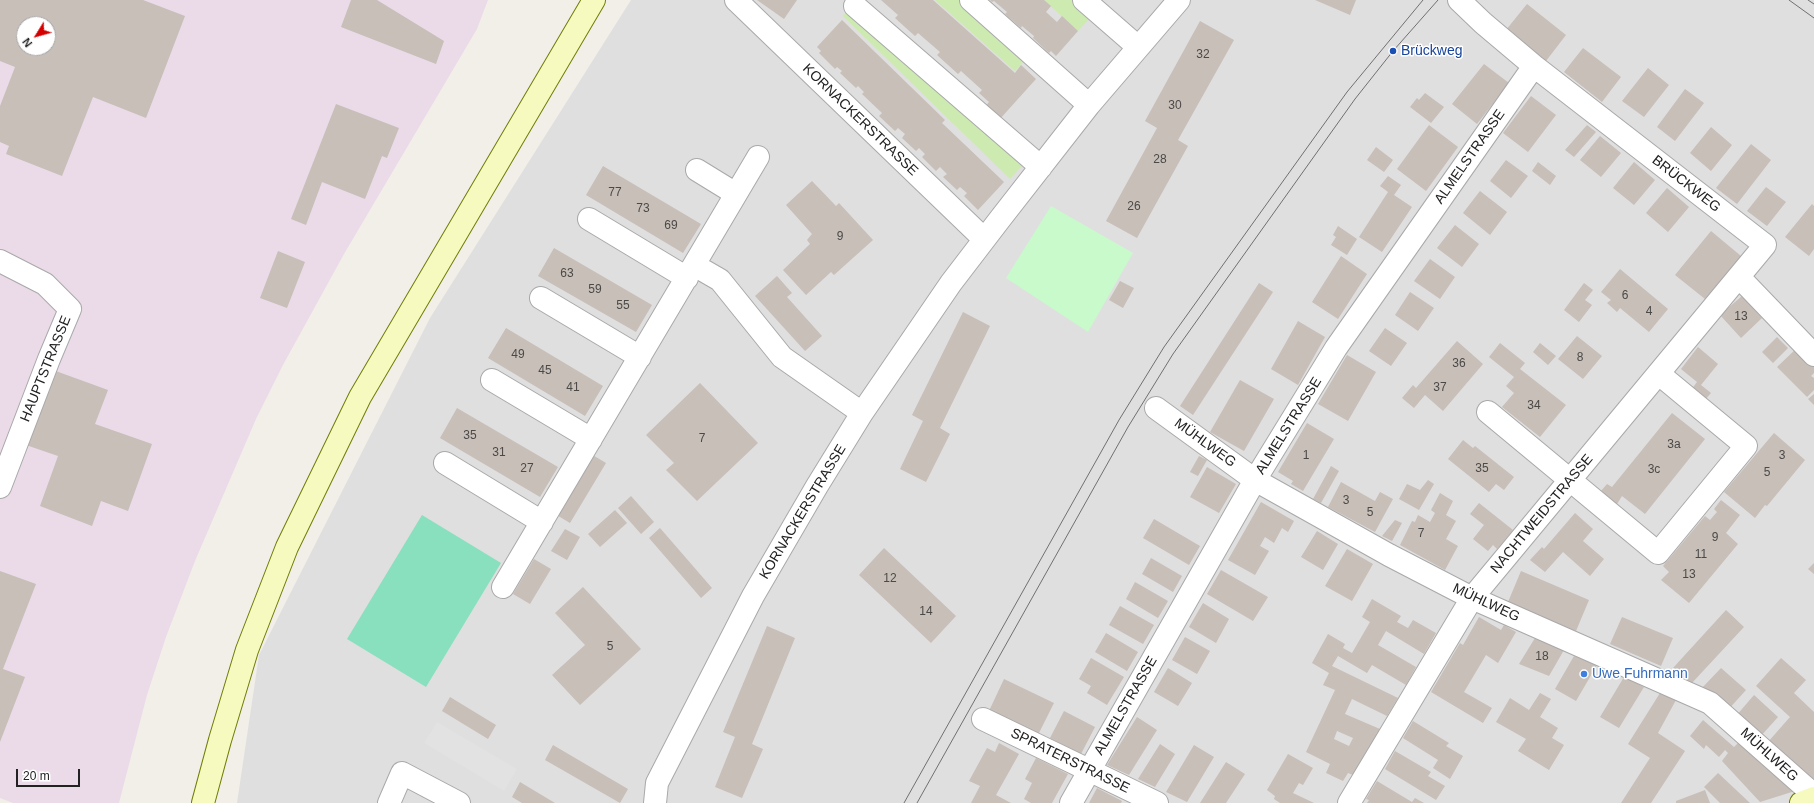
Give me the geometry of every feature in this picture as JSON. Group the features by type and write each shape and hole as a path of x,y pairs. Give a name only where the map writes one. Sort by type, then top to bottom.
{"street":[{"path":"204,803 220,740 250,643 287,547 349,419 364,390 594,0"},
{"name":"KORNACKERSTRASSE","path":"736,0 984,239"},
{"path":"971,0 1089,105"},
{"path":"1084,0 1138,47"},
{"name":"KORNACKERSTRASSE","path":"655,803 657,783 753,596 817,486 862,413 951,283 984,239 1089,105 1179,0"},
{"name":"BRÜCKWEG","path":"1459,0 1483,23 1534,66 1765,245"},
{"path":"855,6 1041,167"},
{"name":"ALMELSTRASSE","path":"1071,803 1255,480 1336,348 1534,66"},
{"path":"503,588 758,157"},
{"path":"697,170 736,194"},
{"path":"589,219 690,272 720,280 782,357 862,413"},
{"name":"NACHTWEIDSTRASSE","path":"1349,803 1472,598 1765,245"},
{"name":"HAUPTSTRASSE","path":"0,261 45,284 70,309 49,358 0,487"},
{"path":"1739,277 1814,355"},
{"path":"541,298 640,357"},
{"path":"1488,412 1658,553 1746,446 1659,374"},
{"path":"492,380 591,439"},
{"name":"MÜHLWEG","path":"1156,408 1255,480 1389,556 1472,598 1710,703 1814,797"},
{"path":"445,463 542,522"},
{"name":"SPRATERSTRASSE","path":"983,719 1157,803"},
{"path":"390,803 402,773 459,803"},
{"path":"1801,803 1814,797"}],"shaded area":[{"path":"0,0 488,0 477,29 344,254 283,365 256,419 195,561 166,637 147,695 119,803 13,803 0,798"},
{"path":"631,0 1814,0 1814,803 237,803 259,655 430,318"},
{"path":"437,722 517,769 504,791 424,743"}],"green space":[{"path":"935,0 965,0 1028,56 1015,71"},
{"path":"1044,0 1072,0 1091,17 1078,31"},
{"path":"849,9 1022,166 1010,179 843,16"},
{"path":"1051,206 1133,253 1088,332 1006,278"},
{"path":"422,515 501,563 426,687 347,639"}],"building":[{"path":"0,0 143,0 185,16 146,118 93,97 62,176 6,154 9,146 0,142 0,106 15,67 0,61"},
{"path":"351,0 377,0 444,41 436,64 341,27"},
{"path":"757,0 797,0 784,19"},
{"path":"881,0 933,0 1015,73 1021,65 1036,79 999,120 985,107 989,102 979,93 982,90 961,71 958,74 937,55 940,52 918,33 915,36 906,28 895,18 898,15"},
{"path":"990,0 1044,0 1051,6 1046,12 1057,22 1062,16 1078,31 1056,56 1051,51 1049,53 1033,38 1034,36 1022,26 1021,28 1005,14 1007,12 994,1 992,2"},
{"path":"1315,0 1356,0 1350,15"},
{"path":"1527,4 1566,35 1546,61 1506,30"},
{"path":"842,20 945,120 942,123 1004,182 978,210 964,196 967,193 960,187 957,190 943,177 947,174 940,167 936,171 922,157 925,154 919,148 916,151 902,138 905,134 898,128 895,131 879,116 882,113 862,94 864,92 858,86 856,88 840,73 842,71 837,67 835,69 819,53 821,51 817,47"},
{"path":"1200,21 1234,40 1178,140 1188,146 1137,238 1106,221 1157,128 1145,121"},
{"path":"1583,48 1621,77 1602,102 1564,72"},
{"path":"1484,64 1509,83 1477,124 1452,104"},
{"path":"1648,68 1669,85 1644,117 1622,101"},
{"path":"1685,89 1704,103 1675,141 1657,127"},
{"path":"1425,93 1444,107 1431,123 1410,107 1417,98 1419,100"},
{"path":"1531,96 1556,115 1528,152 1503,133"},
{"path":"336,104 399,128 387,158 382,156 365,199 322,182 306,225 291,219"},
{"path":"1429,125 1458,147 1426,191 1397,169"},
{"path":"1587,125 1596,132 1574,157 1565,150"},
{"path":"1711,127 1732,145 1711,171 1690,153"},
{"path":"1600,136 1621,153 1601,177 1580,160"},
{"path":"1751,144 1771,160 1737,204 1716,188"},
{"path":"1376,147 1393,160 1384,172 1367,160"},
{"path":"1506,160 1528,176 1511,198 1490,181"},
{"path":"1538,162 1556,176 1550,185 1532,171"},
{"path":"1634,162 1655,180 1634,205 1613,188"},
{"path":"603,166 701,224 683,253 586,195"},
{"path":"1388,176 1401,185 1394,195 1412,207 1382,252 1359,237 1388,192 1380,186"},
{"path":"812,181 836,206 839,203 873,240 834,275 831,272 806,295 783,270 810,244 807,240 812,234 786,205"},
{"path":"1766,187 1786,202 1767,226 1747,211"},
{"path":"1667,188 1689,207 1668,232 1646,213"},
{"path":"1480,191 1507,212 1490,235 1463,213"},
{"path":"1812,204 1814,206 1814,249 1809,256 1785,237"},
{"path":"1455,225 1479,244 1462,267 1437,248"},
{"path":"1338,226 1357,239 1347,255 1331,245 1336,237 1333,235"},
{"path":"1711,231 1741,256 1705,299 1675,275"},
{"path":"554,248 652,305 636,332 538,276"},
{"path":"278,251 305,262 287,308 260,298"},
{"path":"1341,256 1367,274 1338,319 1312,302"},
{"path":"1430,259 1455,277 1440,299 1414,281"},
{"path":"1620,269 1668,309 1649,332 1620,308 1617,312 1607,303 1611,300 1601,292"},
{"path":"777,276 792,293 787,297 822,336 805,351 755,296"},
{"path":"1120,281 1134,288 1123,308 1109,300"},
{"path":"1259,283 1273,292 1193,415 1180,406"},
{"path":"1584,283 1593,290 1585,300 1592,305 1579,322 1564,310"},
{"path":"1410,292 1434,308 1418,331 1395,315"},
{"path":"1742,296 1762,318 1741,338 1720,315"},
{"path":"963,312 990,326 940,428 950,434 926,482 900,469 923,421 912,415"},
{"path":"1298,321 1325,337 1298,385 1271,369"},
{"path":"506,328 603,386 585,416 488,358"},
{"path":"1385,328 1407,343 1391,366 1369,351"},
{"path":"1577,336 1602,356 1583,379 1558,359"},
{"path":"1777,337 1788,348 1773,363 1762,352"},
{"path":"1457,341 1483,364 1443,411 1425,395 1414,408 1402,398 1413,385 1416,388"},
{"path":"1500,343 1525,363 1520,369 1566,405 1540,437 1502,407 1514,393 1506,386 1514,377 1489,357"},
{"path":"1540,343 1556,356 1548,365 1533,352"},
{"path":"1698,347 1718,364 1701,385 1711,393 1704,401 1691,390 1697,382 1681,369"},
{"path":"1797,348 1814,365 1814,373 1811,376 1814,378 1814,390 1807,397 1777,367"},
{"path":"1347,355 1376,372 1348,421 1318,404"},
{"path":"53,370 108,390 95,424 152,444 128,511 101,501 92,526 40,506 58,456 26,445"},
{"path":"1240,380 1274,399 1244,451 1210,432"},
{"path":"700,383 758,443 697,501 666,470 674,463 646,435"},
{"path":"1814,394 1814,405 1808,399"},
{"path":"457,408 558,467 540,497 440,438"},
{"path":"1672,413 1705,439 1645,514 1622,496 1617,504 1601,491 1607,484 1612,487"},
{"path":"1307,423 1334,439 1303,491 1291,484 1293,481 1278,472"},
{"path":"1774,433 1805,460 1767,506 1765,505 1755,518 1724,492"},
{"path":"1463,440 1473,448 1475,446 1514,477 1504,490 1496,484 1489,492 1448,459"},
{"path":"591,454 606,463 570,523 555,514"},
{"path":"1199,456 1207,460 1198,476 1190,472"},
{"path":"1331,466 1339,471 1321,503 1313,499"},
{"path":"1207,467 1236,484 1219,513 1190,497"},
{"path":"1428,480 1434,484 1419,510 1399,499 1407,484 1420,490"},
{"path":"1341,482 1375,501 1380,492 1393,499 1375,532 1328,507"},
{"path":"1440,493 1453,501 1446,515 1456,521 1446,539 1458,546 1445,570 1400,545 1412,521 1415,522 1418,515 1430,522 1435,513 1431,510"},
{"path":"631,496 654,522 641,534 618,508"},
{"path":"1721,500 1740,515 1726,533 1738,544 1689,603 1661,580 1669,572 1663,566 1705,516 1710,520 1717,512 1714,509"},
{"path":"1261,502 1294,521 1288,532 1282,528 1274,543 1265,537 1260,546 1269,551 1255,575 1228,560"},
{"path":"1479,503 1513,530 1497,549 1493,545 1488,551 1473,539 1484,525 1470,514"},
{"path":"615,510 627,523 600,547 588,534"},
{"path":"1575,513 1593,529 1583,541 1604,559 1590,576 1563,552 1545,572 1530,560 1542,547 1544,549"},
{"path":"1154,519 1200,546 1189,565 1143,538"},
{"path":"1395,520 1402,523 1392,541 1382,536"},
{"path":"660,528 712,588 701,598 649,538"},
{"path":"565,529 580,537 567,560 551,551"},
{"path":"1317,531 1338,544 1323,570 1301,557"},
{"path":"884,548 956,616 931,643 859,575"},
{"path":"1347,549 1373,564 1352,601 1325,586"},
{"path":"1151,558 1182,576 1173,592 1142,574"},
{"path":"534,559 551,569 530,604 513,594"},
{"path":"1814,563 1814,574 1808,569"},
{"path":"1221,570 1268,597 1253,621 1207,594"},
{"path":"0,571 36,584 3,669 25,677 0,742"},
{"path":"1521,571 1589,600 1576,631 1508,602"},
{"path":"1135,582 1168,601 1158,618 1126,599"},
{"path":"583,587 641,649 580,705 552,675 585,645 555,613"},
{"path":"1372,599 1401,616 1397,622 1408,628 1413,620 1436,633 1424,654 1386,631 1378,645 1416,667 1406,685 1372,665 1367,673 1338,656 1332,666 1398,698 1387,716 1352,699 1345,714 1380,729 1353,775 1348,773 1343,781 1326,773 1330,764 1306,752 1335,690 1323,685 1329,673 1312,663 1328,634 1345,644 1343,648 1352,653 1370,622 1362,617","holes":["1337,731 1353,738 1349,746 1334,739"]},
{"path":"1203,603 1229,619 1216,643 1189,627"},
{"path":"1120,606 1154,625 1143,644 1109,625"},
{"path":"1726,610 1744,627 1691,684 1673,668"},
{"path":"1479,617 1501,630 1504,625 1516,632 1498,663 1486,655 1464,692 1492,708 1483,723 1431,692 1460,643 1463,645"},
{"path":"1622,617 1673,638 1661,666 1610,644"},
{"path":"767,626 795,638 752,744 763,749 742,798 715,787 735,737 723,732"},
{"path":"1106,633 1138,652 1127,671 1095,652"},
{"path":"1185,637 1210,651 1197,674 1172,660"},
{"path":"1535,638 1564,650 1549,676 1519,664"},
{"path":"1574,656 1597,665 1576,701 1555,689"},
{"path":"1091,658 1124,677 1107,705 1087,693 1091,686 1079,679"},
{"path":"1781,658 1806,680 1794,693 1814,712 1814,783 1768,742 1790,717 1756,686"},
{"path":"1168,668 1192,683 1178,706 1154,692"},
{"path":"1721,668 1746,690 1727,711 1702,688"},
{"path":"1624,677 1644,687 1619,728 1600,717"},
{"path":"1004,679 1054,703 1038,735 989,711"},
{"path":"1540,693 1551,699 1540,717 1558,728 1552,738 1564,745 1549,770 1518,751 1526,739 1496,722 1510,698 1529,710"},
{"path":"1660,693 1676,700 1658,733 1685,751 1651,803 1621,803 1650,758 1628,744"},
{"path":"1754,695 1778,717 1760,737 1736,716"},
{"path":"450,697 496,725 488,739 442,711"},
{"path":"1064,711 1095,727 1081,754 1050,738"},
{"path":"1137,717 1157,730 1129,775 1107,765"},
{"path":"1703,720 1734,747 1741,740 1795,791 1760,802 1722,761 1728,753 1725,750 1719,757 1706,745 1704,749 1690,736"},
{"path":"1413,721 1449,743 1446,746 1463,756 1450,779 1433,768 1438,760 1403,738"},
{"path":"999,743 1019,754 996,795 1011,803 971,803 980,786 969,781 987,748 995,752"},
{"path":"1160,744 1175,754 1155,787 1138,779"},
{"path":"553,745 628,789 620,803 545,760"},
{"path":"1194,745 1214,757 1187,802 1166,792"},
{"path":"1395,751 1431,772 1428,776 1445,786 1436,800 1385,769"},
{"path":"1288,754 1313,768 1303,785 1299,783 1293,793 1314,803 1280,803 1274,799 1275,796 1267,790"},
{"path":"1036,758 1068,774 1052,803 1031,803 1024,799 1032,783 1025,779"},
{"path":"1226,762 1245,774 1226,803 1200,803"},
{"path":"1718,773 1750,803 1720,803 1704,787"},
{"path":"1377,781 1412,802 1415,798 1424,803 1367,803 1369,800 1366,799"},
{"path":"520,782 555,803 522,803 512,797"},
{"path":"1097,788 1122,801 1121,803 1089,803"},
{"path":"1705,790 1710,803 1676,803 1676,801"}],"tram line":[{"path":"904,803 1119,420 1164,347 1347,92 1423,0"},
{"path":"917,803 1128,427 1173,354 1355,99 1393,51 1438,0"},
{"path":"1789,0 1814,18"},
{"path":"1808,0 1814,4"}],"place":[{"name":"Brückweg","path":"1393,51"},
{"name":"Uwe Fuhrmann","path":"1584,674"}]}
